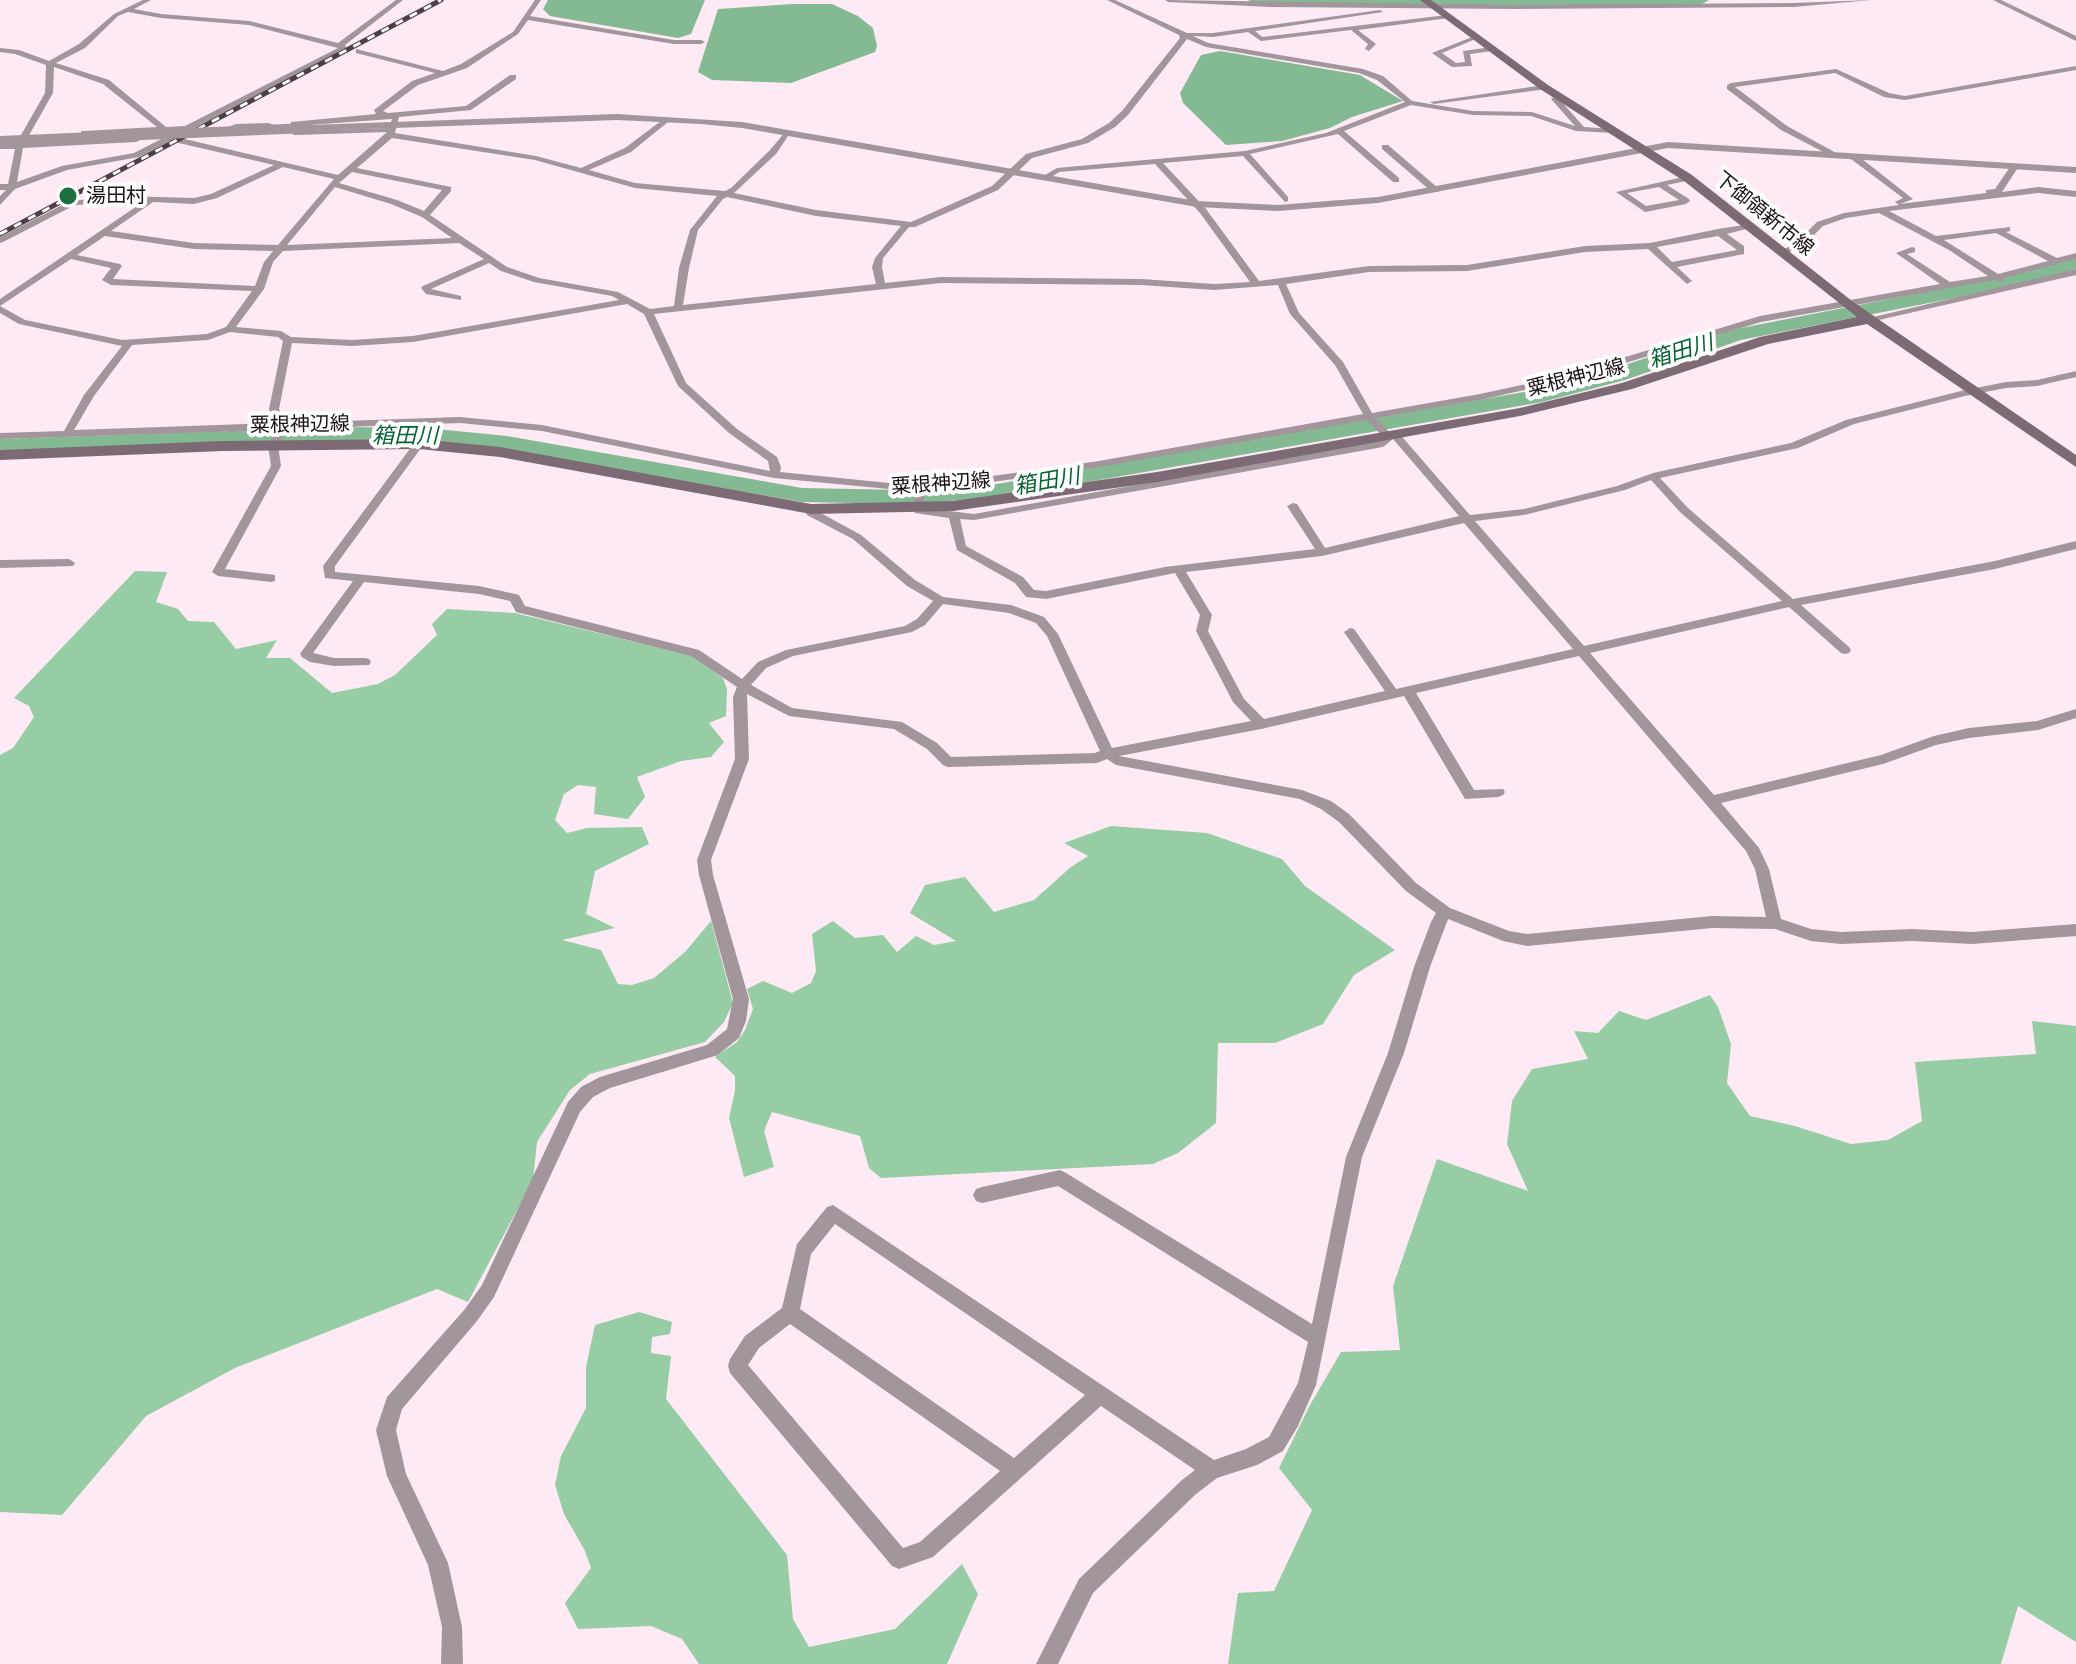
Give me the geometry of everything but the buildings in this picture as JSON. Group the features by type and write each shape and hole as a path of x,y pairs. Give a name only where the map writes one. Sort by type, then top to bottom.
{"main road":[{"name":"下御領新市線","path":"1429,4 1544,87 1688,178 1848,306 2076,462"},
{"name":"粟根神辺線","path":"0,455 274,444 419,444 500,452 811,509 919,507 993,501 1142,479 1520,412 1594,395 1765,340 1867,317"}],"street":[{"path":"50,63 82,46 108,20 148,0"},
{"path":"340,45 400,0"},
{"path":"229,329 259,289 269,262 280,248 336,181 391,130 396,118 377,112 390,99 415,83 464,66 516,33 538,0"},
{"path":"1110,0 1206,45 1347,68 1380,78 1410,103"},
{"path":"1168,0 1402,6 1576,3 1793,5 1869,0"},
{"path":"1996,0 2076,39"},
{"path":"1182,35 1213,35 1376,13 1402,6"},
{"path":"0,187 12,187 65,168 136,155 344,47 249,23 127,10"},
{"path":"1249,30 1261,39 1447,17"},
{"path":"527,18 674,42 701,42"},
{"path":"1352,28 1372,44 1369,49"},
{"path":"2061,32 2076,30"},
{"path":"0,141 309,128 391,130 522,155 635,185 727,194 816,213 906,226 922,223 995,188 1029,156 1085,141 1112,125 1184,38 1182,35"},
{"path":"1213,35 1267,45 1286,53 1341,61 1385,76 1380,78"},
{"path":"1474,38 1436,53 1455,65 1469,64 1466,53 1489,49"},
{"path":"0,50 106,82 164,129"},
{"path":"359,51 443,73"},
{"path":"25,135 49,93 50,63"},
{"path":"1835,156 1784,128 1731,89 1731,85 1836,71 1887,95 1905,98 2076,68"},
{"path":"192,143 236,126 468,108 513,77"},
{"path":"1421,104 1544,87"},
{"path":"1559,97 1555,99 1583,130"},
{"path":"1044,178 1057,170 1245,153 1338,130 1410,103 1473,113 1532,114 1583,130 1613,131"},
{"path":"207,137 391,130 542,118 742,125 1197,204 1278,208 1378,200 1641,149 1688,145 2076,170"},
{"path":"582,170 628,150 665,120"},
{"path":"0,141 25,135 192,128"},
{"path":"1338,130 1396,180"},
{"path":"678,309 694,230 720,197 773,152 786,133"},
{"path":"0,141 19,146 169,138 284,164 425,215 504,269 537,280 594,289 632,301 648,312 682,384 733,431 773,459 776,467 774,475"},
{"path":"65,168 83,143"},
{"path":"0,202 12,187 19,146"},
{"path":"1385,147 1435,190"},
{"path":"1245,153 1285,199"},
{"path":"1854,157 1909,199 1871,209 1935,239 2014,288"},
{"path":"1157,161 1197,204 1255,282"},
{"path":"0,240 73,203 122,199 194,201 214,196 284,164"},
{"path":"1968,198 1998,191 2015,166"},
{"path":"351,169 448,189 425,215"},
{"path":"1662,185 1686,201 1645,209 1620,192 1688,178"},
{"path":"1781,253 1797,247 1820,224 1877,210 2038,190 2076,194"},
{"path":"0,303 149,202"},
{"path":"881,288 877,267 879,258 906,226"},
{"path":"648,312 941,280 1141,282 1214,287 1281,282 1369,269 1467,268 1585,249 1650,246 1750,227"},
{"path":"1935,239 2007,229"},
{"path":"1996,230 2055,261"},
{"path":"1671,265 1741,252 1741,248 1718,232"},
{"path":"104,233 194,246 280,248 459,240"},
{"path":"1650,246 1687,281"},
{"path":"1912,250 1900,253 1949,286"},
{"path":"70,256 117,266 107,280 111,282 259,289"},
{"path":"0,436 460,420 515,425 774,475 889,486 1011,477 1527,387 1638,357 1739,324 1996,277 2076,256"},
{"path":"458,298 429,292 426,288 489,260"},
{"path":"1867,317 2014,288 2076,272"},
{"path":"1281,282 1295,314 1339,364 1369,416 1390,434 1468,520 1752,848 1762,869 1775,923"},
{"path":"0,309 22,322 129,343 208,337 229,329 281,334 288,340 352,343 413,339 632,301"},
{"path":"271,578 218,572 276,466 274,444 281,426 274,409 288,340"},
{"path":"67,434 89,395 129,343"},
{"path":"811,509 811,513 857,537 911,583 940,600 1032,604 1179,570 1322,552 1468,520 1524,512 1580,499 1653,476 1794,446 1850,422 1975,392 2076,374"},
{"path":"918,485 919,511 954,517 989,515 1383,444 1390,434"},
{"path":"419,444 329,566 329,575 479,590 515,598 520,609 695,653 789,712 897,725 932,746 948,762 1097,758 1108,753 1261,724 1791,603 1995,565 2076,545"},
{"path":"1653,476 1684,510 1845,650"},
{"path":"1293,506 1322,552"},
{"path":"954,517 961,548 1019,580 1052,634 1108,753 1116,760 1302,795 1326,805 1344,818 1411,887 1445,912 1508,937 1527,940 1712,922 1775,923 1811,935 1841,938 1912,935 1972,938 2076,930"},
{"path":"0,564 69,563"},
{"path":"1179,570 1206,615 1202,631 1239,702 1261,724"},
{"path":"361,578 306,654 314,659 334,662 365,662"},
{"path":"452,1664 452,1627 438,1563 397,1476 386,1430 394,1404 407,1386 450,1342 488,1291 580,1100 587,1092 606,1082 712,1050 733,1033 741,999 704,860 742,759 739,697 744,685 762,665 790,653 908,629 921,622 940,600"},
{"path":"1350,632 1400,691 1470,795 1498,792"},
{"path":"1711,801 1883,759 1934,741 1969,733 2038,725 2076,713"},
{"path":"1047,1664 1086,1586 1189,1487 1212,1470 1250,1458 1276,1444 1307,1385 1354,1157 1396,1053 1422,967 1438,922 1445,912"},
{"path":"982,1195 1060,1178 1318,1338"},
{"path":"1100,1394 926,1550 899,1559 737,1366 752,1342 790,1313 803,1250 833,1213 1100,1394 1212,1470"},
{"path":"790,1313 1015,1470"}],"shaded area":[{"path":"548,0 705,0 691,34 678,38 550,16 543,9"},
{"path":"832,4 858,16 873,28 877,46 875,52 791,83 712,80 698,72 718,9"},
{"path":"1220,51 1360,75 1403,101 1352,117 1330,128 1282,141 1226,145 1183,103 1180,93 1201,55"},
{"path":"135,571 167,572 156,602 178,609 188,621 214,622 236,649 277,640 266,658 290,658 332,693 378,684 395,675 437,635 432,624 447,609 515,613 693,656 723,678 727,689 726,716 709,723 724,742 711,757 681,761 637,777 645,797 628,819 594,814 596,787 578,785 564,794 555,820 567,833 587,828 642,827 649,844 595,871 586,914 615,928 562,940 601,950 618,984 632,985 654,978 685,952 711,921 733,1003 724,1022 705,1042 590,1074 570,1090 537,1142 533,1180 468,1302 437,1289 235,1368 146,1416 62,1515 0,1512 0,755 13,748 34,717 29,706 14,698"},
{"path":"1111,826 1207,833 1282,859 1305,886 1395,950 1354,975 1323,1024 1275,1043 1218,1043 1216,1123 1178,1153 1153,1164 881,1178 869,1168 860,1136 772,1112 764,1131 774,1167 744,1177 729,1118 735,1076 715,1057 737,1042 745,1030 753,1009 747,989 763,981 792,993 811,983 816,971 812,934 833,921 855,938 883,935 897,952 916,936 934,945 956,941 910,913 925,885 965,877 994,912 1034,900 1088,856 1064,843"},
{"path":"1710,995 1718,1007 1731,1044 1727,1083 1750,1116 1851,1144 1888,1140 1922,1121 1915,1062 2036,1054 2032,1021 2076,1026 2076,1642 2018,1606 2001,1664 1228,1664 1238,1593 1274,1591 1312,1510 1279,1468 1310,1405 1341,1352 1400,1350 1393,1286 1437,1159 1528,1191 1507,1144 1512,1101 1532,1069 1588,1059 1574,1031 1598,1033 1619,1011 1646,1020"},
{"path":"639,1312 672,1322 670,1334 652,1337 651,1353 671,1356 666,1399 787,1555 793,1619 809,1647 895,1629 962,1564 978,1594 947,1664 699,1664 682,1639 651,1626 578,1629 565,1603 591,1568 564,1514 555,1485 561,1456 586,1408 586,1367 595,1325"}],"waterway":[{"path":"1255,0 1630,3 1702,0"},
{"name":"箱田川","path":"0,446 346,434 426,435 507,443 802,495 905,497 997,491 1542,395 1617,375 1736,335 1998,284 2076,263"}],"railway":[{"path":"0,234 441,0"}],"place":[{"name":"湯田村","path":"68,196"}]}
